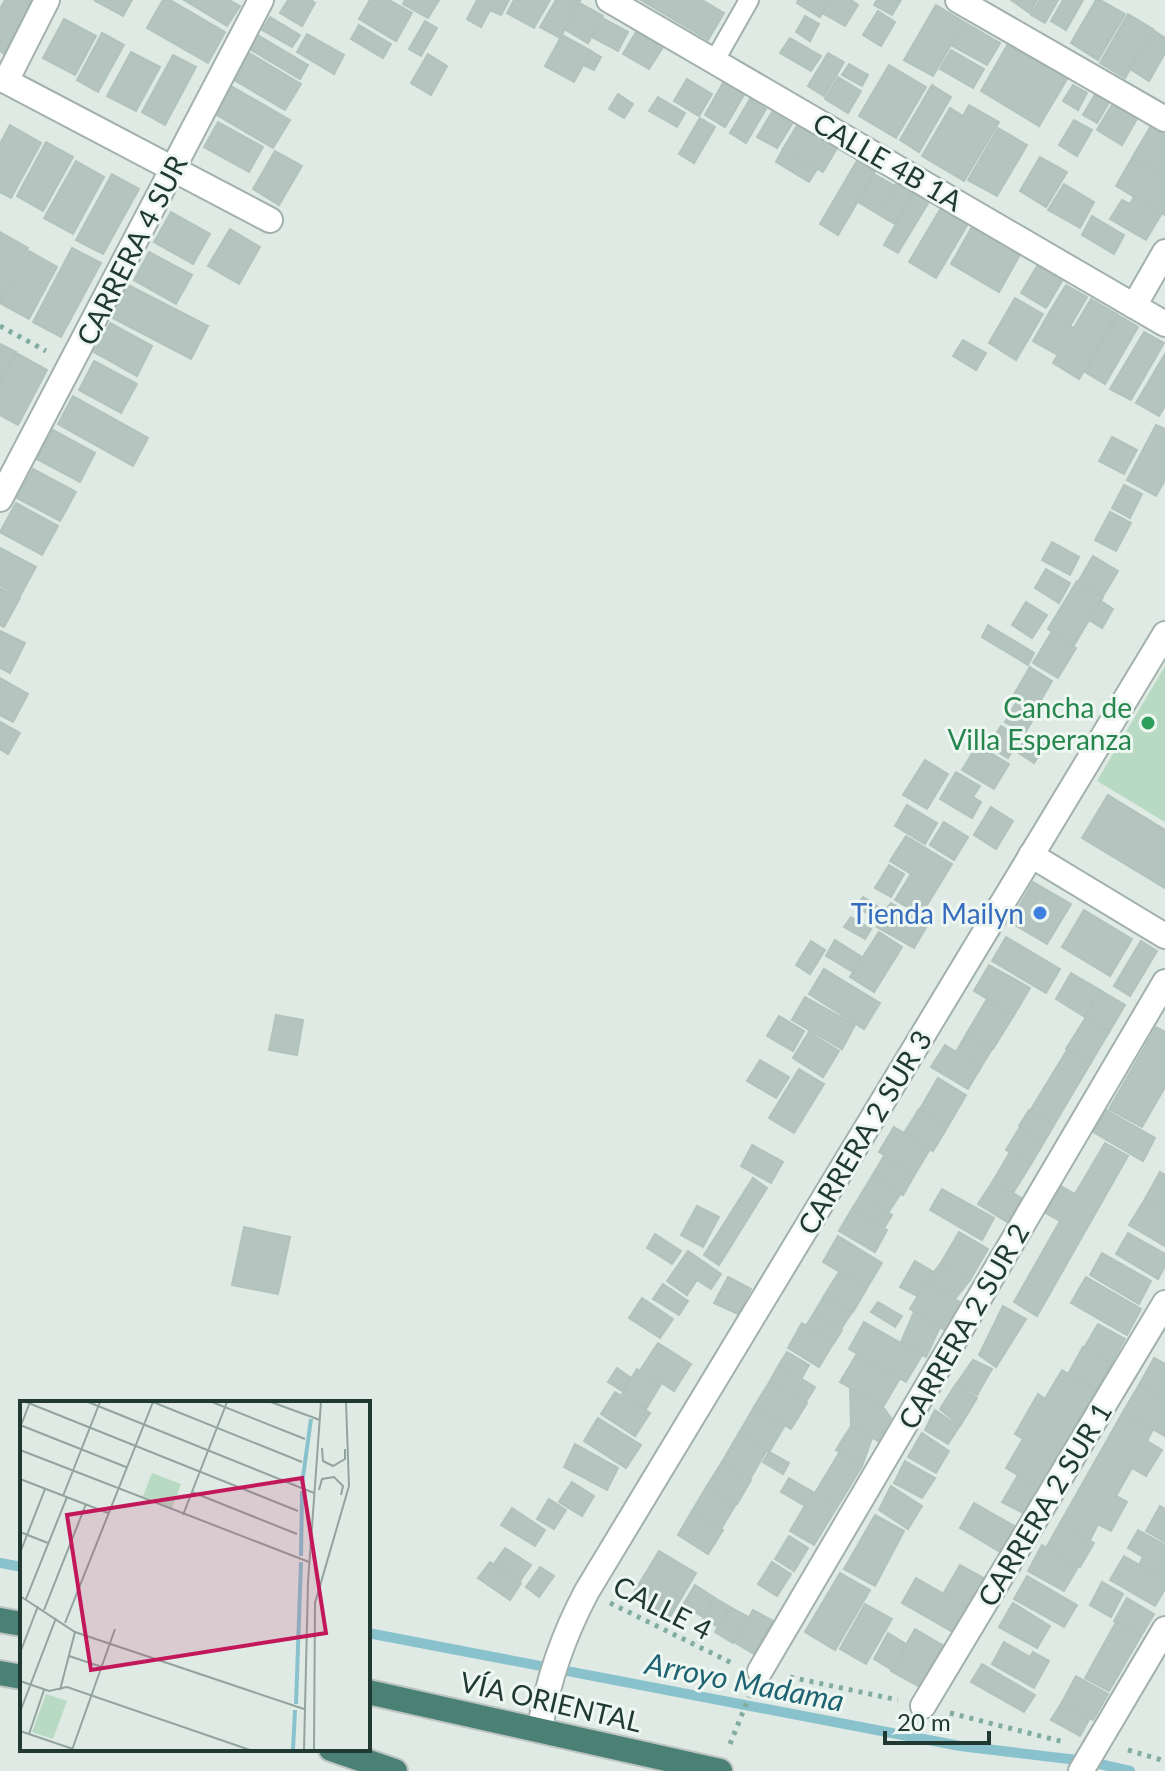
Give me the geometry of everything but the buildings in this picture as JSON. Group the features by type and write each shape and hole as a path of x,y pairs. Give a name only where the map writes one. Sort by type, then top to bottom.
{"highway":[{"path":"0,1620 20,1624"},
{"path":"0,1673 20,1677"},
{"name":"VÍA ORIENTAL","path":"370,1692 540,1728 720,1771"},
{"path":"337,1751 395,1771"}],"street":[{"path":"47,0 3,79 270,220"},
{"name":"CARRERA 4 SUR","path":"0,499 261,0"},
{"name":"CALLE 4B 1A","path":"609,0 1165,324"},
{"path":"958,0 1165,119"},
{"path":"1134,306 1165,252"},
{"name":"CARRERA 2 SUR 3","path":"540,1728 547,1686 565,1632 587,1591 1165,634"},
{"path":"1031,855 1165,936"},
{"name":"CARRERA 2 SUR 2","path":"756,1681 1165,982"},
{"name":"CARRERA 2 SUR 1","path":"923,1706 1165,1303"},
{"path":"1090,1754 1165,1629"}],"lane":[{"path":"715,60 749,0"}],"path":[{"path":"0,326 72,364"},
{"name":"CALLE 4","path":"587,1591 731,1664 756,1681 923,1706 1090,1754 1165,1761"},
{"path":"733,1737 756,1681"}],"green space":[{"name":"Cancha de Villa Esperanza","path":"1165,666 1165,822 1097,781"}],"waterway":[{"path":"0,1563 20,1567"},
{"name":"Arroyo Madama","path":"370,1633 960,1746 1086,1761 1130,1771"}],"place":[{"name":"Cancha de Villa Esperanza","path":"1148,723"},
{"name":"Tienda Mailyn","path":"1040,913"}]}
